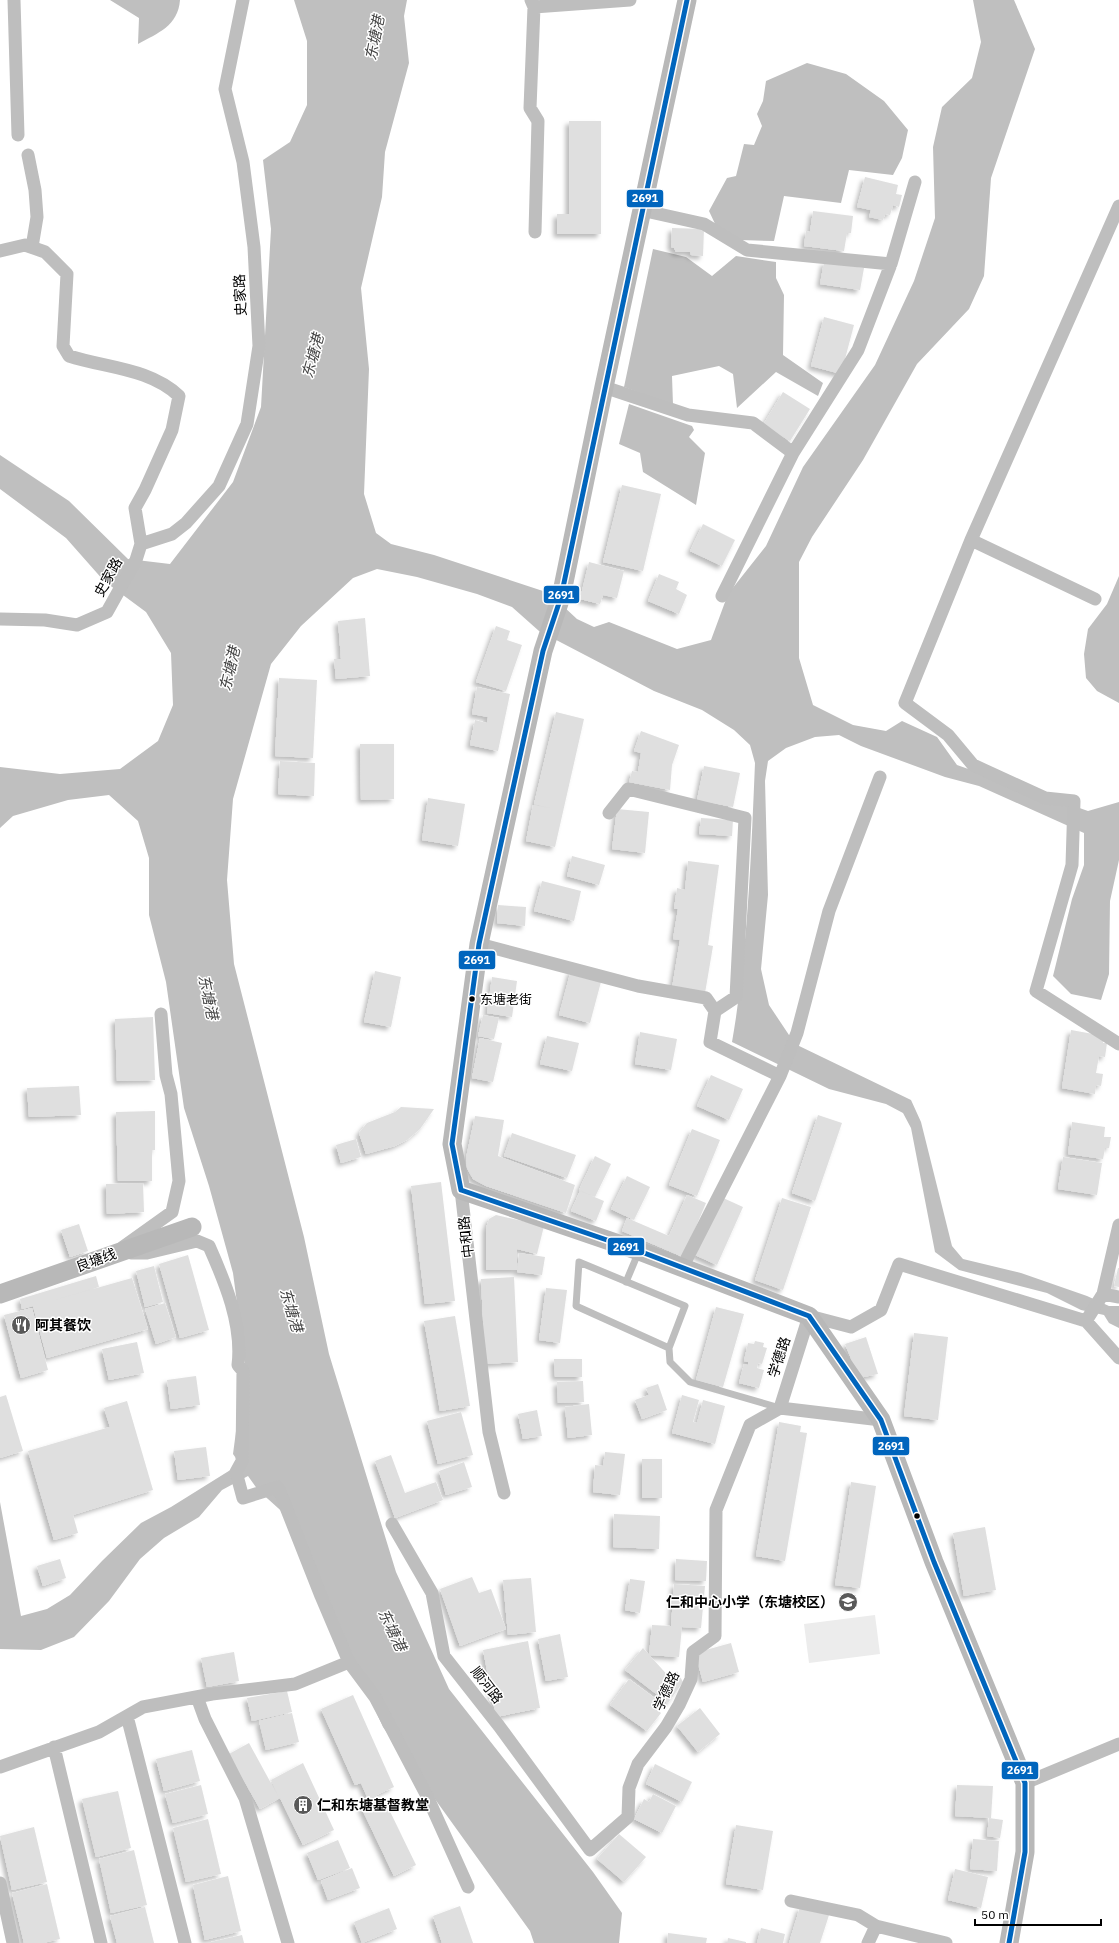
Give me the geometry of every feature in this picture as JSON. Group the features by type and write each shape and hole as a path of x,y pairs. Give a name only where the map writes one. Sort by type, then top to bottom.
{"street":[{"path":"14,0 18,135"},
{"name":"史家路","path":"141,544 172,534 191,518 219,486 247,424 259,346 254,247 244,162 226,89 243,0"},
{"path":"535,232 538,121 530,108 532,4 630,0"},
{"path":"686,0 604,387 688,415 753,423 793,453"},
{"path":"0,251 25,245 32,247 37,218 35,190 28,156"},
{"path":"722,596 793,453 858,350 890,264 915,182"},
{"path":"1119,206 971,540 906,703 948,735 973,765 1045,798 1074,801 1072,864 1036,991 1119,1044"},
{"path":"641,210 704,224 747,250 890,264"},
{"name":"史家路","path":"0,619 45,620 77,625 107,612 136,560 141,544 135,508 172,430 179,396 135,371 87,362 69,356 63,346 67,274 45,252 32,247"},
{"name":"中和路","path":"504,1493 489,1432 461,1190 452,1144 478,944 544,652 561,597 604,387"},
{"path":"971,540 1095,599"},
{"path":"682,1268 780,1076 797,1034 829,911 880,777"},
{"path":"610,813 628,789 745,818 736,997 715,1011"},
{"path":"478,944 638,986 706,998 715,1011 710,1042 780,1076"},
{"path":"115,1252 172,1212 179,1181 172,1094 166,1075 161,1014"},
{"path":"461,1190 639,1251 809,1316 852,1327 881,1310 899,1264 1089,1317 1119,1358"},
{"path":"1089,1317 1101,1298 1119,1226"},
{"name":"良塘线","path":"0,1294 115,1252 192,1227"},
{"path":"115,1252 146,1253 197,1241 209,1246 230,1299 240,1349 238,1365 243,1371 242,1461 236,1472 243,1498 278,1487 349,1662 375,1697 420,1782 468,1887"},
{"path":"1101,1298 1119,1297"},
{"path":"809,1316 881,1420 934,1562 1024,1782 1026,1852 1009,1943"},
{"name":"学德路","path":"590,1850 628,1817 629,1788 638,1764 666,1727 688,1686 691,1679 693,1652 715,1636 716,1510 750,1425 780,1408 809,1316"},
{"path":"780,1408 881,1420"},
{"name":"顺河路","path":"392,1524 432,1593 444,1656 499,1726 590,1850"},
{"path":"0,1767 99,1732 144,1708 197,1697 295,1684 349,1662"},
{"path":"197,1697 206,1719 245,1798 288,1943"},
{"path":"127,1716 185,1943"},
{"path":"1024,1782 1119,1744"},
{"path":"54,1747 101,1943"},
{"path":"0,1883 13,1943"},
{"path":"791,1901 858,1915 876,1926 946,1943"},
{"path":"868,1943 876,1926"}],"lane":[{"path":"626,1282 639,1251"},
{"path":"669,1348 576,1306 579,1262 685,1306 669,1348 670,1362 690,1382 780,1408"}],"shaded area":[{"path":"875,1615 880,1654 809,1663 804,1624"}],"water":[{"path":"110,0 180,0 175,16 166,28 138,44 139,18"},
{"name":"东塘港","path":"294,0 407,0 404,16 409,63 385,152 382,197 361,288 369,369 364,494 376,533 391,544 434,555 549,593 577,619 594,627 609,622 677,649 711,640 728,594 766,546 803,467 875,365 914,281 935,218 933,147 942,107 972,78 981,42 973,0 1014,0 1035,49 991,178 984,276 969,309 917,364 863,460 812,537 799,562 799,658 813,705 853,725 886,731 902,721 937,737 957,765 1088,811 1119,802 1119,860 1110,901 1109,974 1101,1000 1071,994 1053,976 1072,899 1084,865 1084,833 979,786 945,777 861,746 839,735 815,737 786,748 768,761 765,781 768,895 761,969 769,1005 795,1044 911,1100 921,1122 952,1246 963,1259 1021,1273 1087,1296 1109,1306 1119,1306 1119,1328 1109,1323 1104,1315 1081,1310 1047,1293 959,1270 935,1252 911,1128 903,1113 886,1104 829,1089 732,1042 742,973 745,938 755,763 750,745 734,730 702,710 654,691 539,631 512,607 477,594 417,577 377,569 353,578 301,626 271,664 233,799 227,880 234,964 304,1237 329,1354 396,1572 449,1689 593,1872 622,1913 619,1943 534,1943 530,1931 383,1727 288,1517 258,1490 248,1476 222,1490 199,1517 164,1538 140,1559 109,1601 74,1637 41,1650 0,1649 0,1502 21,1616 47,1609 70,1595 141,1523 171,1507 240,1464 233,1454 245,1363 233,1273 209,1186 184,1108 166,982 149,915 149,858 138,821 109,795 68,800 13,816 0,828 0,767 60,774 120,769 158,741 173,705 171,653 146,612 104,581 66,538 0,489 0,455 69,501 128,559 170,564 233,482 261,407 271,229 263,160 290,142 307,105 307,41"},
{"path":"807,63 846,74 884,101 908,130 902,158 893,175 849,170 841,203 784,196 774,241 740,240 717,228 709,211 727,178 736,176 744,144 754,145 762,126 757,114 763,101 766,81"},
{"path":"653,249 686,257 712,276 736,256 776,262 776,278 784,295 783,355 823,383 818,396 776,372 737,408 733,374 719,366 672,376 673,405 624,387"},
{"path":"629,404 692,426 694,430 689,437 705,453 696,505 643,472 640,453 619,444"},
{"path":"1119,576 1119,703 1097,691 1086,678 1084,654 1088,629 1107,604"}],"building":[{"path":"569,121 601,121 601,234 557,234 557,214 569,214"},
{"path":"865,177 898,185 896,194 902,195 899,207 893,205 890,215 885,214 883,220 869,217 871,210 857,207"},
{"path":"813,211 853,216 851,233 847,233 844,251 804,246 806,231 810,232"},
{"path":"672,228 704,229 703,256 691,255 690,252 676,252 674,248 671,247"},
{"path":"824,262 864,268 860,290 820,284"},
{"path":"824,317 854,325 841,374 811,366"},
{"path":"783,392 810,409 790,441 763,425"},
{"path":"622,485 661,494 643,571 603,562"},
{"path":"703,524 735,540 722,566 690,551"},
{"path":"589,562 624,571 617,598 603,595 600,604 580,599"},
{"path":"659,574 679,582 676,589 687,595 679,614 648,601"},
{"path":"365,618 370,676 336,679 334,659 341,659 338,621"},
{"path":"496,626 510,631 507,640 522,645 506,691 476,682"},
{"path":"279,678 317,680 313,758 275,756"},
{"path":"477,687 510,694 498,751 470,745 475,720 487,723 488,717 472,714"},
{"path":"556,712 584,719 555,847 526,841 533,805 550,808 534,804"},
{"path":"641,731 679,745 672,765 670,790 629,782 632,771 638,772 641,753 634,751"},
{"path":"360,744 394,744 394,799 361,800"},
{"path":"280,761 315,763 314,796 278,794"},
{"path":"704,766 740,773 733,807 697,800"},
{"path":"428,798 465,804 458,846 422,840"},
{"path":"617,809 649,812 645,853 612,849"},
{"path":"701,818 733,820 732,836 699,834"},
{"path":"572,856 605,865 599,885 567,876"},
{"path":"688,861 719,865 708,945 713,946 705,993 672,988 680,940 673,939 678,909 674,909 677,888 685,890"},
{"path":"542,881 581,891 574,921 534,911"},
{"path":"498,905 526,907 525,926 497,923"},
{"path":"571,970 602,978 590,1023 559,1015"},
{"path":"375,971 401,977 391,1027 364,1022"},
{"path":"492,977 517,981 512,1017 487,1013"},
{"path":"483,1015 499,1018 494,1039 478,1036"},
{"path":"153,1017 155,1080 117,1081 115,1019"},
{"path":"1071,1030 1104,1036 1103,1043 1107,1043 1105,1057 1099,1056 1096,1073 1103,1074 1101,1086 1096,1085 1095,1094 1062,1088"},
{"path":"640,1032 677,1039 671,1070 635,1064"},
{"path":"547,1036 579,1043 572,1071 540,1064"},
{"path":"480,1038 502,1043 493,1082 472,1078"},
{"path":"711,1075 743,1089 729,1120 697,1106"},
{"path":"79,1086 81,1115 29,1117 27,1088"},
{"path":"401,1107 434,1109 420,1129 407,1140 395,1146 366,1154 359,1133 367,1123 395,1112"},
{"path":"155,1111 155,1150 152,1150 152,1181 118,1181 116,1112"},
{"path":"818,1115 842,1123 815,1201 792,1193"},
{"path":"475,1116 504,1120 498,1156 575,1185 566,1213 486,1186 473,1179 467,1168 466,1158"},
{"path":"1072,1122 1105,1127 1104,1137 1111,1137 1109,1148 1105,1148 1103,1159 1068,1154"},
{"path":"692,1129 720,1140 697,1196 669,1185"},
{"path":"512,1133 576,1155 567,1178 504,1156"},
{"path":"356,1139 361,1157 341,1163 336,1145"},
{"path":"595,1156 611,1164 595,1197 579,1190"},
{"path":"1063,1157 1102,1163 1097,1195 1058,1189"},
{"path":"627,1176 650,1187 634,1220 611,1209"},
{"path":"441,1182 455,1301 425,1304 411,1186"},
{"path":"143,1183 144,1212 107,1214 106,1184"},
{"path":"580,1191 604,1201 596,1221 571,1211"},
{"path":"687,1195 706,1203 683,1257 622,1231 627,1218 669,1236"},
{"path":"721,1197 743,1207 717,1265 695,1255"},
{"path":"782,1198 811,1207 783,1290 755,1280"},
{"path":"496,1215 544,1226 537,1254 517,1249 517,1270 486,1270 486,1228 489,1219"},
{"path":"79,1224 88,1251 70,1257 61,1230"},
{"path":"519,1253 545,1257 542,1275 517,1272"},
{"path":"188,1255 209,1330 180,1338 159,1264"},
{"path":"154,1266 163,1302 145,1307 136,1271"},
{"path":"1119,1268 1119,1287 1114,1286"},
{"path":"96,1276 99,1287 51,1301 132,1278 148,1329 47,1358 33,1306 22,1309 20,1299"},
{"path":"514,1277 518,1362 485,1364 481,1279"},
{"path":"546,1288 567,1290 560,1343 539,1340"},
{"path":"165,1303 176,1337 156,1344 145,1309"},
{"path":"716,1307 744,1314 723,1387 696,1380"},
{"path":"32,1308 48,1370 21,1378 4,1315"},
{"path":"455,1316 470,1406 440,1411 424,1321"},
{"path":"914,1333 948,1337 938,1420 904,1416"},
{"path":"866,1337 878,1374 859,1378 845,1344"},
{"path":"755,1341 764,1343 763,1347 767,1348 762,1364 758,1363 757,1368 764,1370 759,1388 739,1383 744,1364 748,1365 748,1362 744,1361 748,1343 754,1344"},
{"path":"137,1342 144,1373 109,1380 102,1349"},
{"path":"554,1359 582,1359 582,1377 555,1377"},
{"path":"196,1376 200,1405 171,1409 167,1380"},
{"path":"583,1381 584,1402 558,1403 557,1382"},
{"path":"658,1384 667,1410 642,1419 635,1400 649,1395 646,1388"},
{"path":"6,1395 23,1451 0,1458 0,1397"},
{"path":"682,1395 699,1400 693,1422 697,1423 703,1400 725,1406 715,1444 672,1433"},
{"path":"127,1401 153,1490 73,1515 78,1533 54,1540 28,1451 110,1427 104,1408"},
{"path":"589,1404 592,1435 568,1438 565,1407"},
{"path":"537,1410 542,1436 523,1439 518,1414"},
{"path":"461,1412 473,1455 438,1464 427,1421"},
{"path":"779,1422 801,1426 800,1432 807,1433 785,1561 756,1556"},
{"path":"206,1447 210,1476 178,1480 174,1451"},
{"path":"605,1452 625,1454 620,1495 593,1492 595,1465 603,1466"},
{"path":"391,1455 405,1493 436,1482 443,1500 395,1518 375,1461"},
{"path":"642,1459 662,1459 662,1498 642,1498"},
{"path":"464,1462 472,1487 446,1495 439,1471"},
{"path":"851,1482 876,1486 860,1588 835,1585"},
{"path":"614,1514 660,1516 659,1549 613,1547"},
{"path":"985,1527 996,1590 964,1596 953,1533"},
{"path":"60,1559 66,1578 43,1586 37,1566"},
{"path":"676,1559 707,1561 706,1581 675,1580"},
{"path":"472,1577 479,1593 491,1589 506,1629 460,1646 440,1589"},
{"path":"531,1578 536,1632 508,1635 503,1580"},
{"path":"630,1579 645,1581 640,1613 625,1610"},
{"path":"674,1584 705,1586 701,1628 682,1627 679,1657 649,1655 652,1625 671,1626"},
{"path":"560,1634 568,1677 546,1681 538,1639"},
{"path":"528,1641 540,1708 496,1717 483,1650"},
{"path":"731,1643 739,1672 703,1682 695,1653"},
{"path":"643,1648 671,1679 677,1671 683,1682 668,1703 625,1670"},
{"path":"234,1652 239,1681 207,1687 201,1658"},
{"path":"629,1679 660,1702 656,1709 661,1713 647,1731 610,1705"},
{"path":"287,1691 292,1712 252,1721 247,1698"},
{"path":"353,1695 394,1787 368,1799 361,1783 355,1785 321,1709"},
{"path":"700,1708 720,1734 698,1752 677,1726"},
{"path":"292,1713 299,1742 266,1750 259,1721"},
{"name":"仁和东塘基督教堂","path":"249,1743 278,1796 271,1780 303,1763 334,1830 303,1845 280,1798 260,1809 229,1754"},
{"path":"192,1750 200,1781 164,1791 156,1759"},
{"path":"655,1764 692,1782 682,1802 646,1784"},
{"path":"201,1785 208,1814 173,1823 165,1794"},
{"path":"957,1785 993,1786 991,1818 955,1816"},
{"path":"118,1791 131,1848 96,1857 82,1799"},
{"path":"653,1794 676,1806 662,1833 634,1819 644,1799 649,1802"},
{"path":"383,1797 416,1865 394,1876 361,1807"},
{"path":"989,1818 1003,1820 1000,1838 987,1836"},
{"path":"208,1819 221,1874 186,1882 173,1828"},
{"path":"736,1825 773,1831 763,1890 726,1884"},
{"path":"34,1827 47,1882 12,1890 0,1836"},
{"path":"619,1834 646,1857 624,1882 597,1859"},
{"path":"973,1839 999,1841 997,1871 970,1869"},
{"path":"338,1840 350,1868 318,1880 307,1853"},
{"path":"134,1850 147,1905 111,1913 99,1859"},
{"path":"352,1868 360,1888 328,1900 321,1881"},
{"path":"955,1869 988,1877 981,1908 948,1900"},
{"path":"228,1876 241,1931 205,1940 193,1885"},
{"path":"47,1884 60,1939 43,1943 24,1943 12,1893"},
{"path":"460,1906 473,1943 442,1943 433,1916"},
{"path":"145,1907 154,1943 117,1943 110,1916"},
{"path":"800,1907 829,1915 820,1943 789,1943"},
{"path":"389,1908 397,1929 362,1943 354,1922"},
{"path":"761,1928 785,1934 783,1943 757,1943"},
{"path":"668,1933 707,1938 706,1943 667,1943"},
{"path":"242,1935 244,1943 211,1943 211,1942"},
{"path":"728,1938 746,1942 746,1943 727,1943"}],"transit line":[{"name":"2691","path":"461,1190 452,1144 479,944 543,651 561,597 687,0"},
{"name":"2691","path":"461,1190 639,1251 809,1316 881,1420 934,1562 1025,1783 1025,1852 1009,1943"}],"place":[{"name":"东塘老街","path":"472,999"},
{"name":"阿其餐饮","path":"21,1325"},
{"name":"仁和中心小学（东塘校区）","path":"848,1602"},
{"name":"仁和东塘基督教堂","path":"303,1805"}]}
